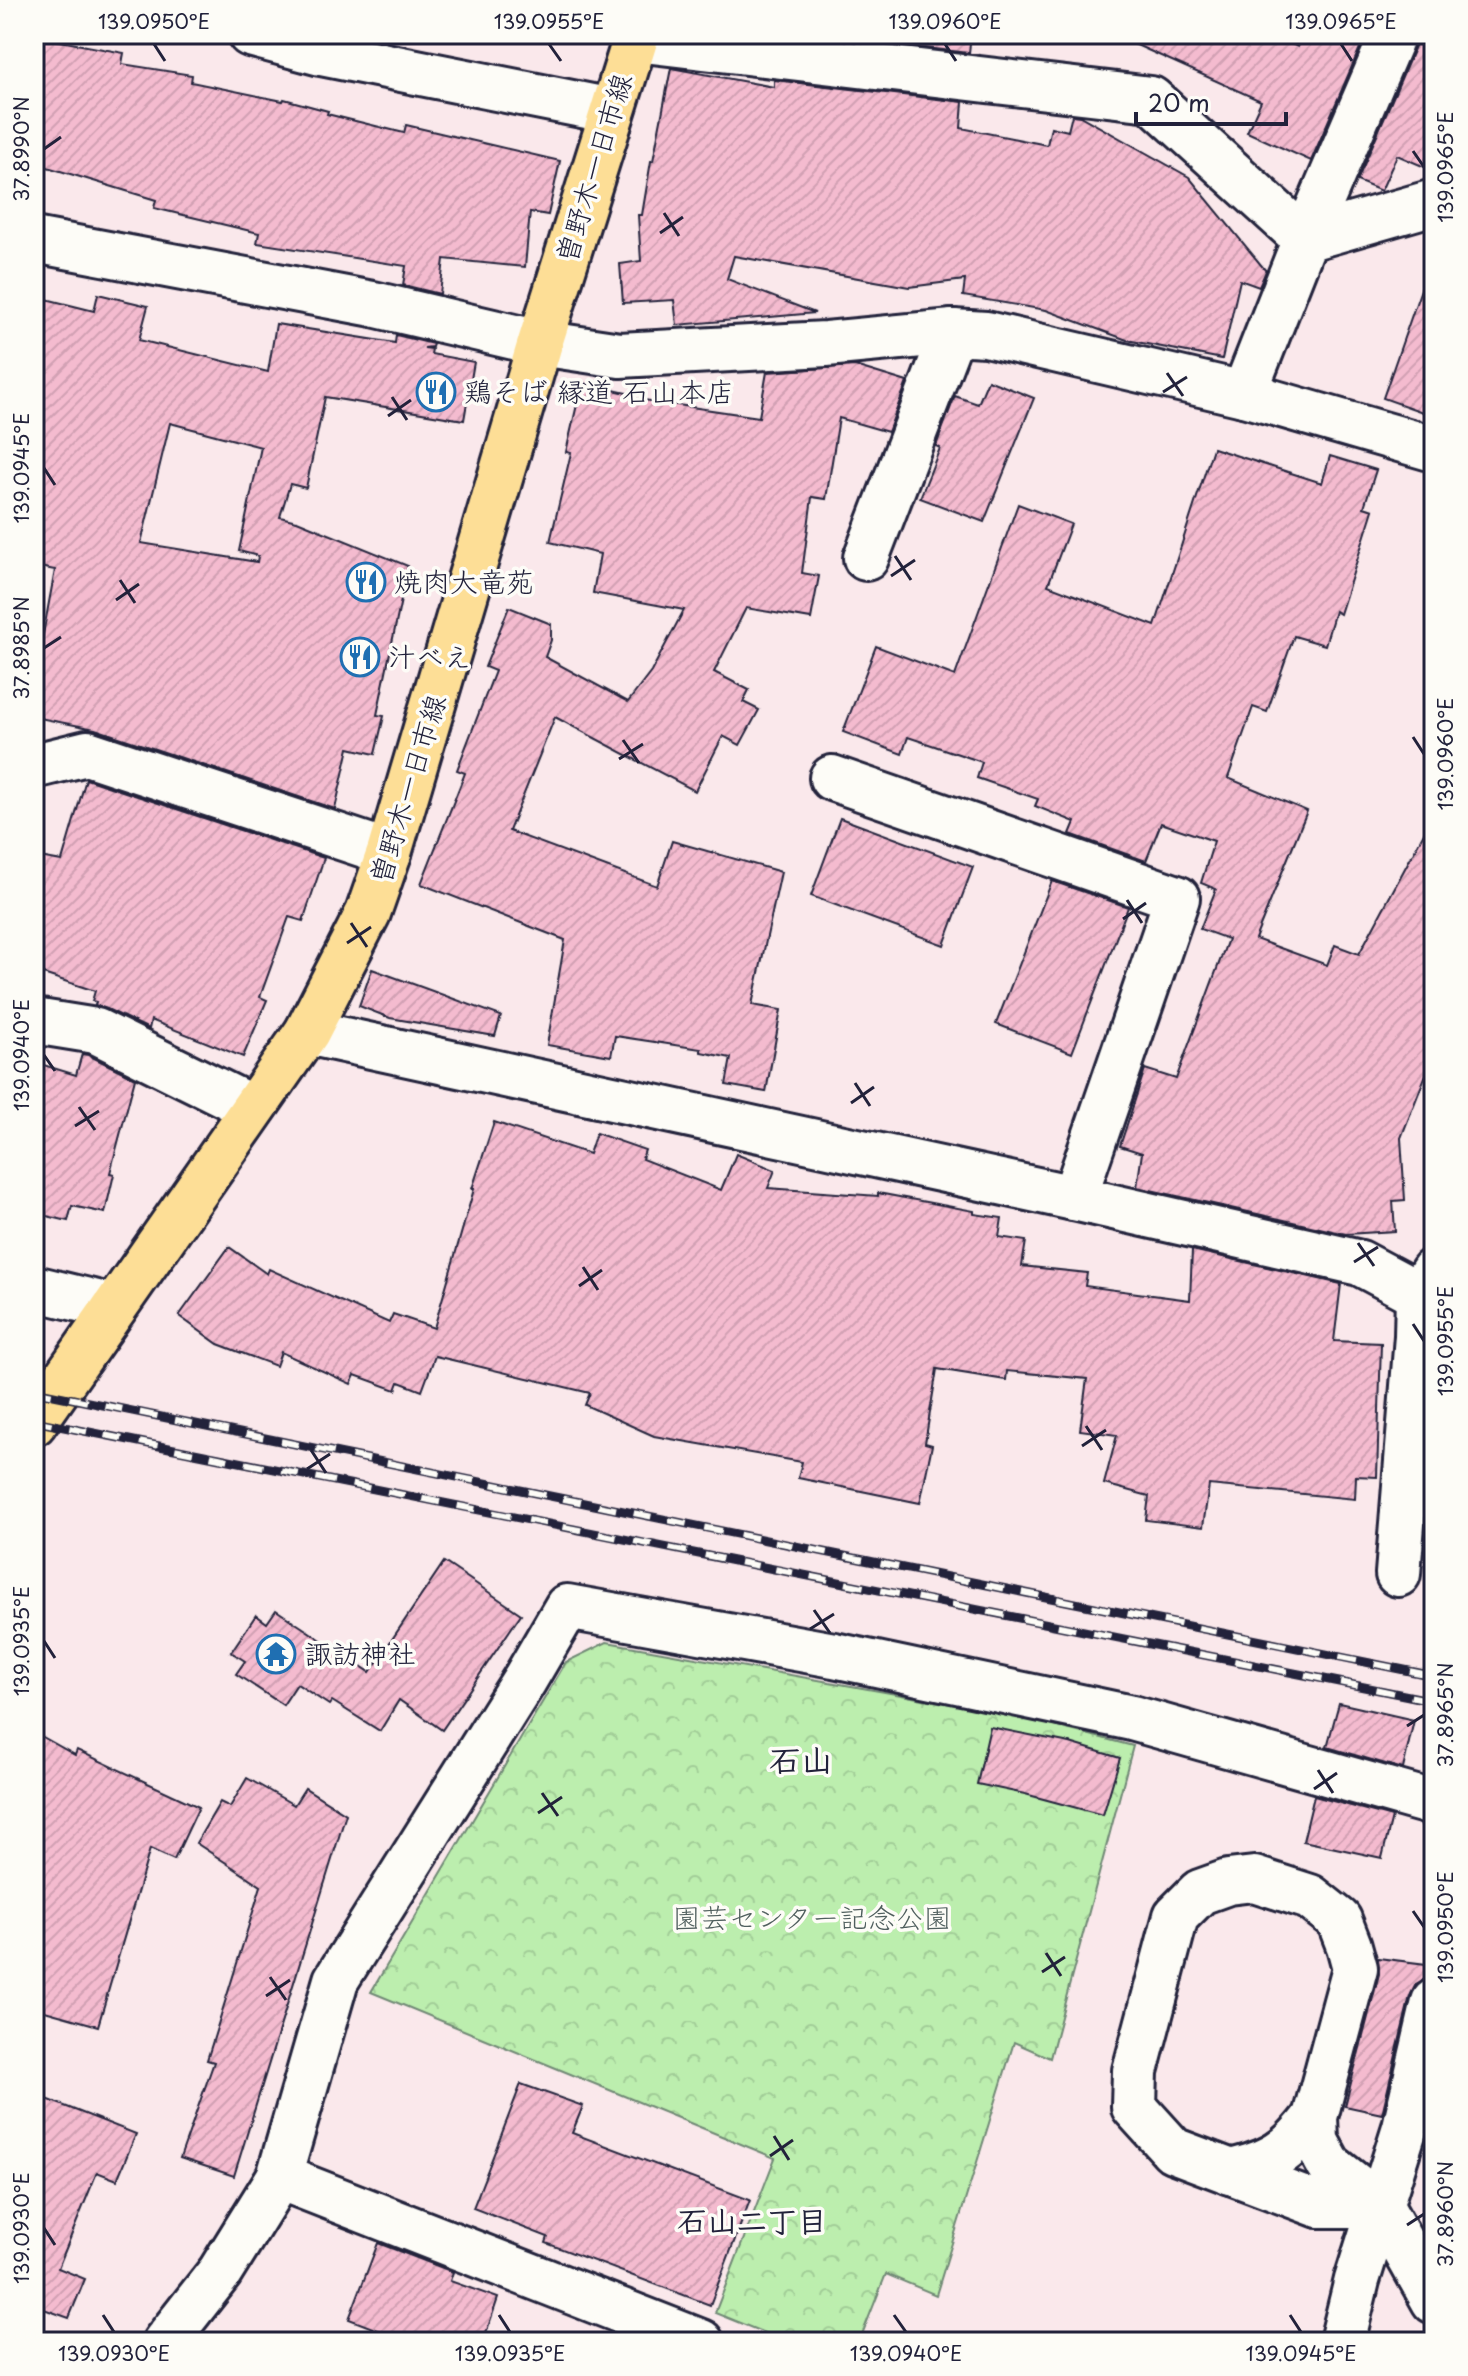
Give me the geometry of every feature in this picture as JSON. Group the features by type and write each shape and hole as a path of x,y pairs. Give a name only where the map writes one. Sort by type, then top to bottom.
{"main road":[{"name":"曽野木一日市線","path":"34,1423 307,1032 368,913 389,853 540,343 636,36"}],"street":[{"path":"250,34 321,53 612,111"},
{"path":"1244,394 1305,239 1393,34"},
{"path":"636,36 1151,99 1305,239"},
{"path":"1305,239 1434,202"},
{"path":"34,240 373,304 540,343 620,355 826,344 953,332 986,334 1244,394 1434,449"},
{"path":"866,558 953,332"},
{"path":"34,766 87,753 389,853"},
{"path":"832,778 1177,898 1074,1198"},
{"path":"34,1021 96,1031 252,1108"},
{"path":"307,1032 1074,1198 1426,1281 1417,1336 1398,1574"},
{"path":"34,1288 113,1307"},
{"path":"165,2342 220,2272 279,2177 336,1980 567,1607 834,1655 1132,1718 1434,1805"},
{"path":"1380,2205 1319,2205 1173,2150 1134,2107 1135,2071 1176,1916 1200,1892 1228,1882 1254,1879 1310,1897 1339,1920 1355,1968 1315,2117 1316,2141 1329,2165 1380,2205 1434,2301"},
{"path":"1342,2342 1357,2280 1405,2127 1434,2002"},
{"path":"1230,2172 1260,2165 1282,2154 1298,2140 1315,2117"},
{"path":"279,2177 701,2342"}],"green space":[{"name":"園芸センター記念公園","path":"607,1642 1012,1715 1133,1746 1050,2058 1014,2042 936,2295 886,2274 859,2342 787,2342 715,2313 775,2158 371,1992 566,1662"}],"building":[{"path":"831,34 971,34 969,53 831,37"},
{"path":"1112,34 1268,34 1298,47 1303,34 1366,34 1311,161 1247,132 1261,101"},
{"path":"1418,34 1434,34 1434,171 1397,155 1381,191 1357,181"},
{"path":"34,36 124,53 122,64 192,75 191,82 284,99 328,111 327,114 404,133 406,125 560,161 548,215 530,212 525,267 444,259 440,294 403,285 406,266 257,243 259,233 154,208 156,200 34,163"},
{"path":"671,68 774,87 774,80 963,102 961,128 1047,145 1051,127 1068,131 1072,115 1080,116 1189,177 1266,271 1259,287 1240,280 1222,359 1127,340 1046,310 963,296 965,280 909,287 734,256 727,279 815,313 677,325 674,300 623,303 620,264 641,261 638,215 642,215"},
{"path":"1428,269 1434,270 1434,416 1383,398"},
{"path":"98,294 148,306 139,340 268,372 276,324 395,343 396,335 433,344 424,348 432,349 431,354 474,362 464,420 325,397 306,488 290,484 280,517 408,566 377,715 384,716 375,754 349,748 335,809 95,729 34,717 34,683 55,570 34,566 34,296 94,311","holes":["170,423 261,447 239,551 258,556 257,562 141,543"]},
{"path":"855,366 907,382 888,432 839,418 826,499 812,497 802,573 819,576 811,619 746,608 714,672 749,690 743,702 759,710 740,745 723,736 695,791 555,717 509,831 657,886 672,841 781,872 752,1005 781,1010 766,1092 726,1085 731,1058 701,1052 701,1049 615,1036 611,1056 547,1045 565,940 421,884 465,773 457,770 495,671 485,667 509,607 551,624 551,640 545,657 628,702 651,672 684,610 593,593 600,554 550,542 571,453 566,452 582,383 631,394 630,398 759,417 767,372"},
{"path":"988,380 1034,398 984,522 920,498 940,448 936,446 955,396 978,404"},
{"path":"1213,448 1322,483 1330,456 1376,470 1364,507 1373,510 1340,614 1335,611 1325,645 1294,636 1267,712 1253,707 1228,778 1307,811 1255,939 1327,965 1335,945 1359,954 1434,814 1434,1054 1401,1138 1405,1200 1393,1201 1395,1231 1346,1234 1137,1187 1142,1153 1120,1146 1145,1069 1176,1079 1228,939 1200,929 1216,889 1201,883 1214,841 1161,823 1146,861 1070,834 1075,822 1035,806 1038,799 977,778 982,762 908,737 902,754 843,732 876,646 955,676 1018,504 1071,524 1048,585 1155,626"},
{"path":"86,779 324,858 303,921 289,917 260,997 267,1000 243,1057 151,1020 149,1029 95,1005 96,1002 92,1001 95,991 34,971 34,856 62,861"},
{"path":"840,818 973,867 944,945 811,896"},
{"path":"1052,881 1128,907 1072,1053 996,1024"},
{"path":"372,969 501,1016 495,1036 390,1018 359,1006"},
{"path":"82,1054 135,1078 110,1173 114,1174 105,1213 72,1206 68,1221 34,1213 34,1062 76,1075"},
{"path":"494,1122 589,1154 596,1133 645,1150 642,1159 721,1190 736,1154 775,1170 768,1188 878,1196 878,1193 1002,1218 999,1237 1026,1241 1022,1266 1087,1273 1085,1286 1190,1300 1192,1250 1341,1284 1334,1341 1381,1343 1377,1477 1356,1476 1355,1499 1209,1485 1203,1527 1146,1520 1149,1496 1104,1484 1117,1435 1080,1430 1087,1379 1007,1371 1006,1380 937,1369 925,1443 932,1445 920,1503 798,1478 802,1462 654,1436 585,1405 590,1393 435,1356 422,1391 399,1382 396,1390 355,1375 351,1384 281,1352 276,1366 218,1344 179,1316 229,1247 267,1274 269,1269 389,1323 393,1314 434,1328"},
{"path":"444,1562 521,1614 442,1730 399,1700 380,1731 332,1701 329,1705 297,1684 283,1705 236,1674 245,1661 231,1652 256,1615 267,1623 276,1610 370,1672"},
{"path":"1339,1703 1414,1720 1403,1769 1327,1747"},
{"path":"990,1727 1070,1743 1120,1758 1103,1815 977,1784"},
{"path":"34,1732 75,1755 77,1750 199,1807 174,1860 150,1849 98,2026 34,2008"},
{"path":"247,1778 294,1805 305,1788 346,1814 234,2176 180,2158 214,2062 207,2060 261,1886 196,1843 220,1802 230,1807"},
{"path":"1314,1796 1392,1817 1382,1858 1303,1841"},
{"path":"1378,1958 1434,1965 1434,1978 1426,1978 1416,1984 1410,1996 1382,2114 1345,2106 1379,1974"},
{"path":"521,2084 583,2106 572,2133 750,2200 710,2305 546,2243 548,2237 473,2208"},
{"path":"34,2094 136,2134 117,2180 97,2172 58,2268 85,2279 69,2318 41,2308 35,2323"},
{"path":"378,2243 453,2272 450,2281 498,2298 483,2342 409,2342 349,2319"}],"railway":[{"path":"34,1391 1434,1676"},
{"path":"34,1421 1434,1701"}],"place":[{"name":"鶏そば 縁道 石山本店","path":"436,392"},
{"name":"焼肉大竜苑","path":"366,582"},
{"name":"汁べえ","path":"360,657"},
{"name":"諏訪神社","path":"276,1654"}],"district":[{"name":"石山","path":"801,1761"},
{"name":"石山二丁目","path":"752,2222"}]}
